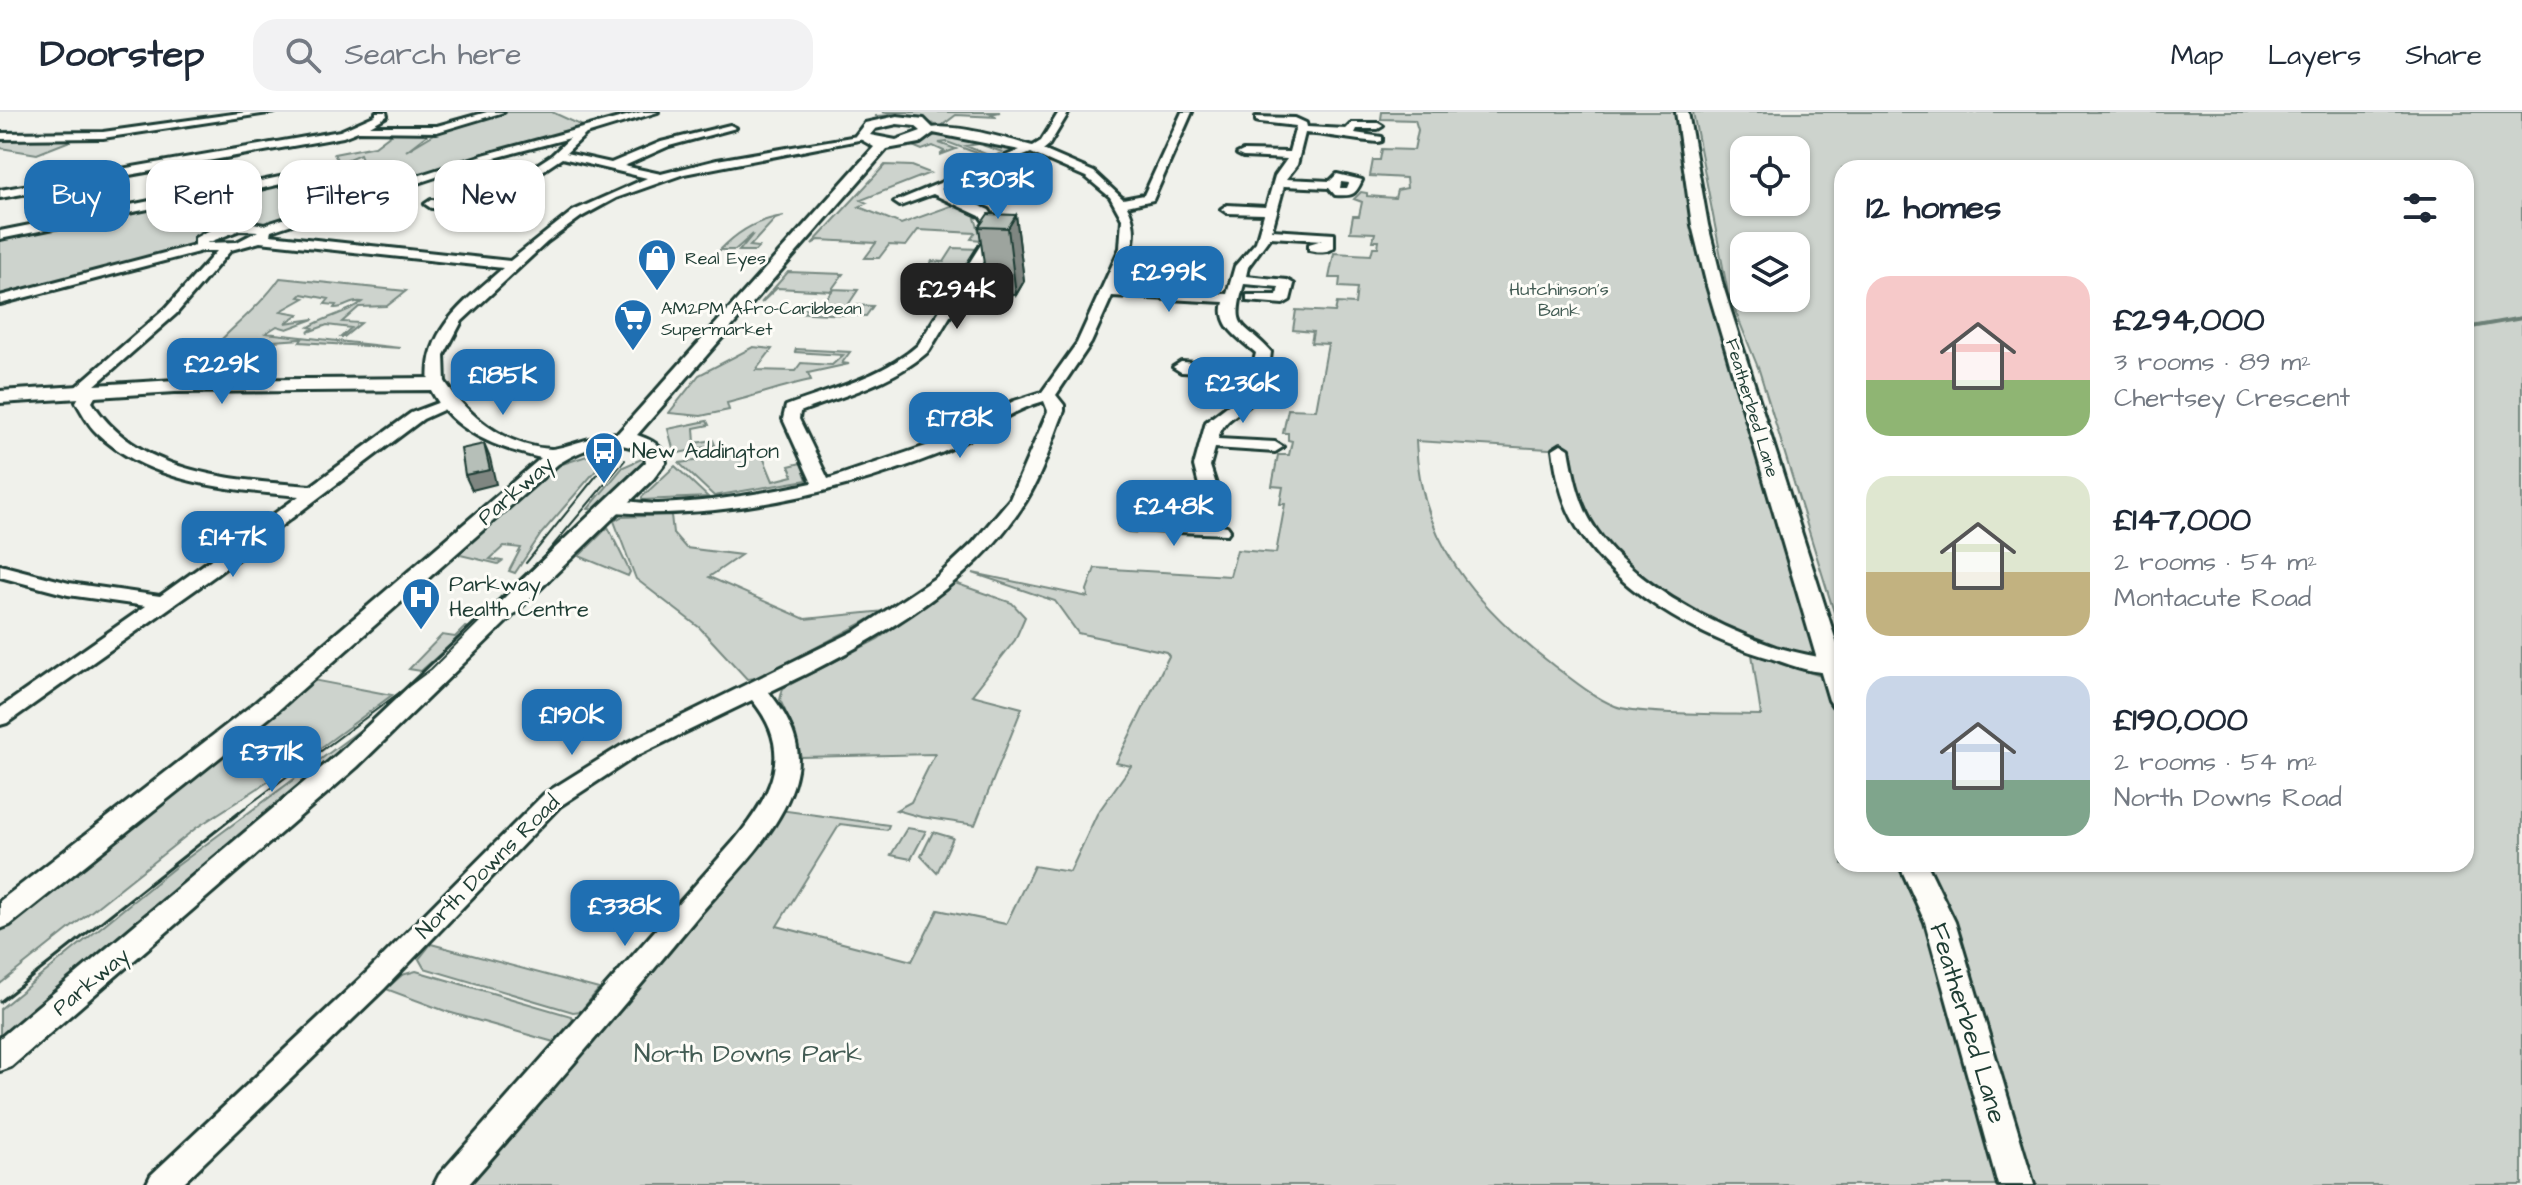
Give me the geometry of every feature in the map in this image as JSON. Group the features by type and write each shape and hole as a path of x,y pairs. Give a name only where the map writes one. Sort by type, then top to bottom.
{"street":[{"path":"0,136 103,135 270,112"},
{"path":"360,129 382,116 381,112"},
{"path":"195,160 360,129 437,129 499,112"},
{"path":"0,300 202,247 226,248 262,233 581,130 653,112"},
{"path":"900,202 1045,143 1064,112"},
{"path":"1120,204 1147,199 1187,112"},
{"name":"Featherbed Lane","path":"1682,112 1700,225 1715,286 1834,679"},
{"path":"862,114 882,122"},
{"path":"1129,525 1212,530 1211,497 1202,469 1208,443 1216,419 1254,394 1262,371 1263,349 1230,321 1232,298 1244,263 1261,247 1279,182 1294,156 1301,130 1298,121 1260,119"},
{"path":"611,167 665,144 732,130 717,120"},
{"path":"863,138 864,130 882,122 915,121 926,125 929,131"},
{"path":"1349,132 1354,126 1378,126"},
{"path":"431,204 485,207 559,155 559,150 584,133 581,130"},
{"path":"1301,130 1349,132"},
{"path":"556,456 494,437 464,420 448,404 437,384 435,360 447,329 469,304 514,265 578,214 660,177 737,157 863,138 884,144 916,140 929,131 976,135 1033,149 1082,169 1120,204 1126,217 1129,241 1084,343 1048,395 1023,402 936,448 822,485 725,503 655,508 613,507"},
{"path":"1349,132 1352,138 1378,139"},
{"path":"623,439 884,144"},
{"path":"1243,154 1294,156"},
{"path":"559,155 660,177"},
{"path":"0,194 146,169"},
{"path":"1279,182 1334,185"},
{"path":"822,485 791,419 792,409 874,379 914,358 926,346 995,233 995,224 985,213 931,191"},
{"path":"0,235 146,203"},
{"path":"1227,209 1271,211"},
{"path":"202,247 199,244 203,239 224,230 250,226 262,233 514,265"},
{"path":"1265,233 1329,237 1327,247 1314,247"},
{"path":"226,248 171,311 85,390 84,402 94,419 115,440 148,459 222,482 316,492"},
{"path":"1237,279 1287,284 1283,300 1252,298"},
{"path":"1108,292 1232,298"},
{"path":"1181,367 1262,371"},
{"path":"0,397 231,384 437,384"},
{"name":"North Downs Road","path":"161,1185 394,962 542,809 603,764 876,627 958,576 1016,503 1056,411 1048,395"},
{"path":"0,718 164,603 417,416 448,404"},
{"name":"Parkway","path":"0,917 264,708 556,456 592,442 623,439 648,446 656,462 504,615 348,760 183,905 0,1057"},
{"path":"1208,443 1275,447"},
{"path":"1561,449 1566,481 1577,512 1595,542 1632,577 1661,598 1726,633 1793,659 1829,666"},
{"path":"0,571 68,589 164,603"},
{"path":"449,1185 662,942 774,802 786,771 786,746 770,708 755,690"},
{"name":"Featherbed Lane","path":"1917,872 1940,922 2016,1185"}],"green space":[{"path":"503,112 552,112 585,127 477,160 434,160 434,173 418,178 418,160 368,160 362,159 360,154 337,160 334,154 375,146 395,131 432,131 406,151 441,130"},
{"path":"882,112 1000,112 991,114 997,117 956,115 940,127 919,118 936,128 927,123 875,116 896,115"},
{"path":"1382,112 1677,112 1695,233 1817,658 1758,644 1723,628 1653,586 1623,562 1599,538 1583,515 1566,450 1416,441 1428,510 1441,541 1478,596 1526,644 1576,682 1615,706 1663,713 1761,715 1752,654 1824,677 1834,706 1834,872 1907,872 1932,925 2003,1185 463,1185 780,810 889,825 887,830 840,824 777,926 912,961 938,910 1006,924 1034,866 1070,872 1097,814 1131,766 1116,763 1169,656 1166,652 1078,633 1055,601 973,573 1088,597 1087,590 1095,568 1230,576 1237,550 1276,553 1285,504 1280,504 1283,487 1272,486 1278,455 1289,455 1292,441 1288,440 1288,433 1283,433 1288,409 1316,410 1328,344 1311,343 1313,332 1293,330 1296,310 1335,312 1337,303 1355,304 1357,288 1339,287 1340,278 1329,278 1334,253 1371,255 1373,247 1378,247 1379,241 1373,241 1375,233 1350,232 1353,216 1359,216 1362,202 1354,199 1361,192 1367,193 1367,196 1395,198 1397,190 1407,188 1406,178 1370,176 1373,160 1380,160 1382,149 1414,150 1418,130 1415,120 1381,119"},
{"path":"1693,112 2522,112 2522,1185 2031,1185 1957,929 1930,872 2474,872 2474,160 1834,160 1834,612 1759,370 1736,312 1810,312 1810,232 1730,232 1730,298"},
{"path":"939,134 991,142 966,146 993,157 1002,152 985,146 994,143 1017,149 995,160 947,142 939,143 956,149 940,155 944,151 933,146 922,150 910,145"},
{"path":"0,137 80,137 37,154 0,148"},
{"path":"885,165 912,166 930,173 861,200 867,203 859,207 901,224 956,204 983,216 975,218 982,240 971,239 975,233 918,230 906,246 889,245 879,258 865,258 876,243 819,240 812,244"},
{"path":"278,183 278,221 262,224 262,186"},
{"path":"146,205 146,232 218,232 189,248 0,298 0,237 24,232 130,232 130,208"},
{"path":"784,216 775,219 750,246 759,247 755,251 739,251 753,234 735,250 720,250 749,227"},
{"path":"953,248 979,249 965,273 960,273 959,267 929,266 932,261 944,262"},
{"path":"788,272 843,274 832,289 858,290 848,305 873,306 866,316 793,312 796,308 818,309 832,291 777,288 761,303"},
{"path":"280,278 406,291 387,306 359,307 342,322 361,323 344,337 341,337 351,328 327,325 308,332 313,328 309,327 362,302 334,308 336,305 325,304 329,299 302,294 299,297 304,298 281,311 299,314 285,323 314,319 287,329 277,326 266,333 400,348 300,342 302,339 216,345 257,306"},
{"path":"753,347 772,349 756,370 795,371 801,363 832,365 843,355 795,352 796,349 850,352 842,363 849,364 808,373 811,380 727,403 729,410 701,416 669,413 699,375"},
{"path":"707,421 709,425 694,428 695,443 713,440 715,445 679,453 673,448 668,429"},
{"path":"761,452 773,481 793,476 789,466 801,463 807,480 714,496 679,463"},
{"path":"611,453 541,534 515,573 509,571 521,548 504,546 490,559 502,561 498,564 456,554 553,467 593,454"},
{"path":"646,457 646,464 602,510 588,509 623,467"},
{"path":"675,466 708,497 642,500 642,497"},
{"path":"671,515 673,533 686,548 741,555 709,577 805,619 885,611 759,678 747,679 700,628 636,579 614,521 621,517"},
{"path":"608,527 630,572 628,576 579,556"},
{"path":"955,583 1012,603 1025,617 1015,640 972,695 1022,708 975,825 896,810 911,802 935,754 801,757 794,730 780,700 783,688 878,639"},
{"path":"465,627 469,628 421,671 409,669 442,635 455,637"},
{"path":"307,681 392,695 319,749 196,828 0,984 0,925"},
{"path":"398,702 0,1049 0,1009 174,868"},
{"path":"907,828 926,831 911,859 891,855"},
{"path":"933,832 953,838 937,873 921,856"},
{"path":"431,944 599,989 581,1011 573,1012 424,968 419,959"},
{"path":"416,971 571,1016 573,1020 554,1042 448,1012 386,989 402,975"}],"building":[{"path":"988,214 1016,215 1008,228 979,227"},
{"path":"484,444 490,470 465,475 461,449"}],"waterway":[{"path":"2474,327 2522,318"}],"tram line":[{"path":"526,563 609,460"},
{"path":"242,810 431,669 541,560 625,460"},
{"path":"0,1002 245,808"}],"place":[{"name":"Real Eyes","path":"657,292"},
{"name":"AM2PM Afro-Caribbean Supermarket","path":"633,352"},
{"name":"New Addington","path":"604,485"},
{"name":"Parkway Health Centre","path":"421,631"}],"park label":[{"name":"Hutchinson's Bank","path":"1559,299"},
{"name":"North Downs Park","path":"748,1054"}]}
